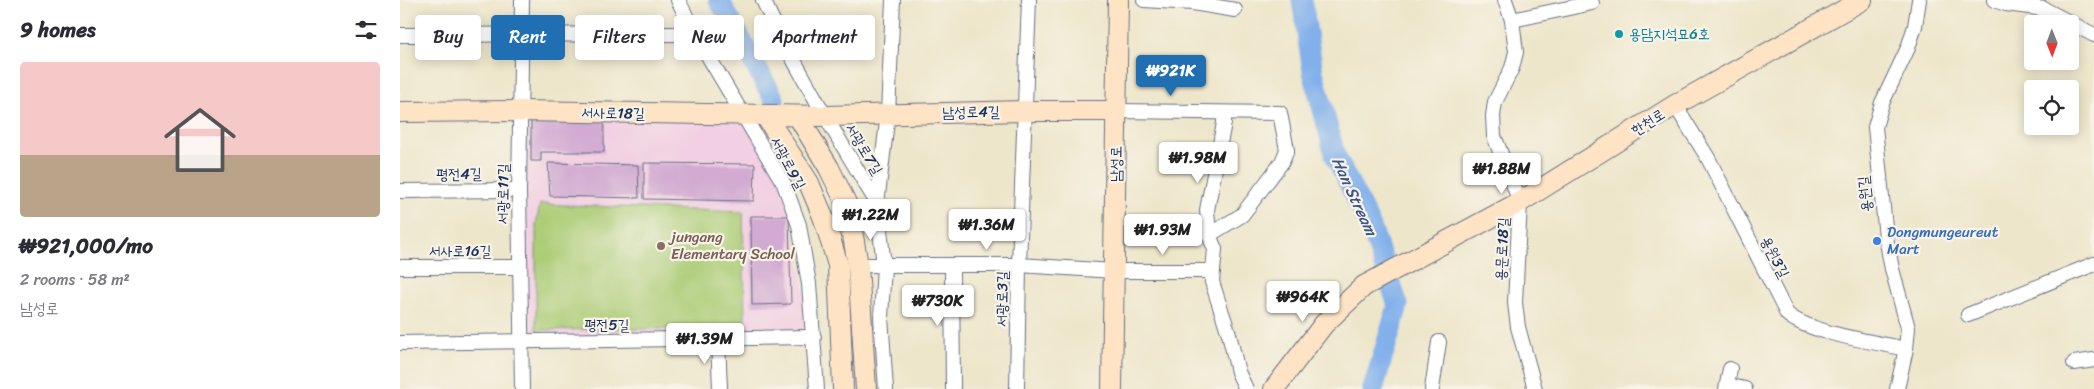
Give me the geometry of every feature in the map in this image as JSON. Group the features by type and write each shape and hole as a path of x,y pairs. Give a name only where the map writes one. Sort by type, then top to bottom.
{"street":[{"name":"서광로11길","path":"522,0 522,15"},
{"name":"서광로9길","path":"678,0 686,15"},
{"name":"서광로7길","path":"763,0 778,32 825,116 878,203 884,266 881,318 886,389"},
{"path":"878,203 888,114 892,0"},
{"name":"서광로3길","path":"1017,389 1019,265 1029,0"},
{"name":"남성로","path":"1112,389 1118,0"},
{"path":"1144,0 1193,3 1235,10"},
{"name":"용문로18길","path":"1505,0 1512,20 1516,52 1512,68 1495,102 1493,123 1494,136 1520,202 1515,303 1518,327 1534,389"},
{"name":"용원길","path":"1897,389 1906,349 1908,328 1892,269 1886,237 1875,127 1882,103 1913,33 1920,0"},
{"path":"1994,0 2006,4 2044,9 2094,35"},
{"name":"한천로","path":"1274,389 1324,324 1364,286 1520,202 1675,105 1853,2"},
{"path":"1512,20 1592,3"},
{"path":"400,35 491,34"},
{"path":"565,34 674,34"},
{"name":"서광로11길","path":"522,60 519,267 522,389"},
{"name":"서광로9길","path":"710,60 784,184 799,225 809,284 817,389"},
{"name":"용원3길","path":"1675,105 1708,158 1787,314 1793,320 1817,328 1906,349"},
{"path":"1116,110 1280,113 1287,150 1282,162 1242,215 1210,235"},
{"name":"남성로4길","path":"825,116 1116,110"},
{"name":"서사로18길","path":"400,112 521,111 825,116"},
{"path":"1224,113 1224,123 1207,210 1210,235 1215,249 1212,282 1238,372 1246,389"},
{"path":"765,115 809,183 824,219 838,265 842,389"},
{"path":"798,116 829,168 848,207 858,265 866,389"},
{"name":"평전4길","path":"400,191 519,190"},
{"path":"1968,315 2094,264"},
{"path":"858,265 1019,265 1114,270 1213,271"},
{"path":"952,265 953,389"},
{"name":"서사로16길","path":"400,267 519,267"},
{"name":"평전5길","path":"400,343 718,340 814,337"},
{"path":"718,340 720,389"},
{"path":"1432,389 1439,342"},
{"path":"2074,363 2094,360"},
{"path":"1730,369 1726,387 1745,389"}],"shaded area":[{"name":"jungang Elementary School","path":"521,111 742,115 784,184 814,337 522,342"}],"green space":[{"path":"540,204 743,212 745,328 536,330 536,224"}],"building":[{"path":"531,120 604,120 604,152 541,152 541,161 531,161"},
{"path":"548,163 638,165 639,198 550,196"},
{"path":"644,163 755,164 754,201 644,199"},
{"path":"751,216 789,216 791,304 752,305"}],"waterway":[{"path":"719,0 774,99"},
{"name":"Han Stream","path":"1302,0 1313,72 1335,155 1371,227 1398,305 1373,389"}],"place":[{"name":"용담지석묘6호","path":"1619,34"},
{"name":"Dongmungeureut Mart","path":"1877,241"},
{"name":"jungang Elementary School","path":"661,246"}]}
